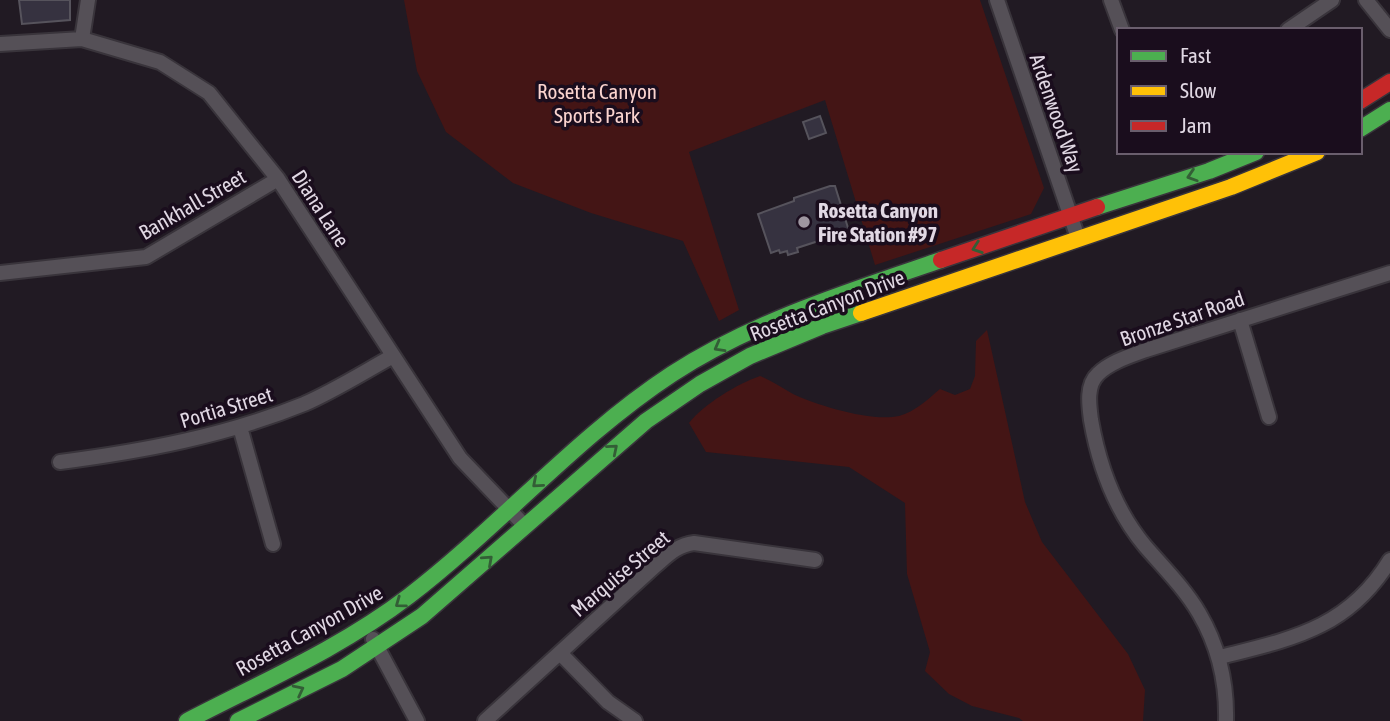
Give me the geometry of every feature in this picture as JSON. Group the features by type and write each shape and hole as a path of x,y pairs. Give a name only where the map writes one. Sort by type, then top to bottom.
{"street":[{"path":"82,39 88,0"},
{"name":"Ardenwood Way","path":"998,0 1078,238"},
{"path":"1111,0 1121,28"},
{"path":"1291,28 1332,0"},
{"path":"1366,0 1390,30"},
{"name":"Diana Lane","path":"0,44 82,39 160,62 209,93 278,179 460,458 525,526"},
{"path":"1362,100 1390,82"},
{"path":"1362,128 1390,110"},
{"name":"Rosetta Canyon Drive","path":"187,721 312,658 366,627 433,578 623,409 672,375 730,341 819,302 1250,154"},
{"name":"Rosetta Canyon Drive","path":"239,721 342,669 377,647 451,593 646,421 701,384 750,356 822,326 1244,183 1312,154"},
{"name":"Bankhall Street","path":"0,273 146,257 278,179"},
{"name":"Bronze Star Road","path":"1226,721 1220,657 1199,612 1143,543 1111,492 1095,441 1090,390 1098,373 1116,362 1146,350 1390,273"},
{"path":"1240,320 1269,417"},
{"name":"Portia Street","path":"60,462 192,441 240,427 307,402 393,356"},
{"path":"240,427 273,544"},
{"name":"Marquise Street","path":"485,721 654,566 684,544 694,543 816,560"},
{"path":"1220,657 1294,638 1317,628 1362,596 1390,560"},
{"path":"366,627 417,721"},
{"path":"560,653 608,702 635,721"}],"green space":[{"name":"Rosetta Canyon Sports Park","path":"404,0 980,0 1044,188 1031,214 875,265 825,100 689,152 739,310 719,321 683,241 591,213 513,183 446,132 417,71"},
{"path":"987,330 1025,502 1042,542 1128,654 1145,690 1143,721 1023,721 972,706 949,694 925,671 930,652 907,574 905,503 849,467 706,452 689,423 722,395 760,376 793,394 831,408 874,417 899,416 916,408 940,389 955,395 970,389 975,376 976,341"}],"building":[{"path":"19,0 70,0 70,20 22,24"},
{"path":"820,116 826,133 809,139 803,122"},
{"name":"Rosetta Canyon Fire Station #97","path":"835,186 849,231 797,248 798,252 788,255 787,251 780,253 779,250 771,253 758,214"}],"traffic: fast":[{"path":"1362,128 1390,110"},
{"path":"1097,207 1209,171 1251,154"},
{"path":"187,721 301,663 383,615 475,541 603,425 672,374 703,355 803,309 941,260"},
{"path":"238,721 342,669 422,616 646,421 700,384 750,356 861,313"}],"traffic: slow":[{"path":"861,313 1231,187 1312,154"}],"traffic: jam":[{"path":"1362,100 1390,82"},
{"path":"941,260 1097,207"}],"place":[{"name":"Rosetta Canyon Fire Station #97","path":"804,222"}]}
